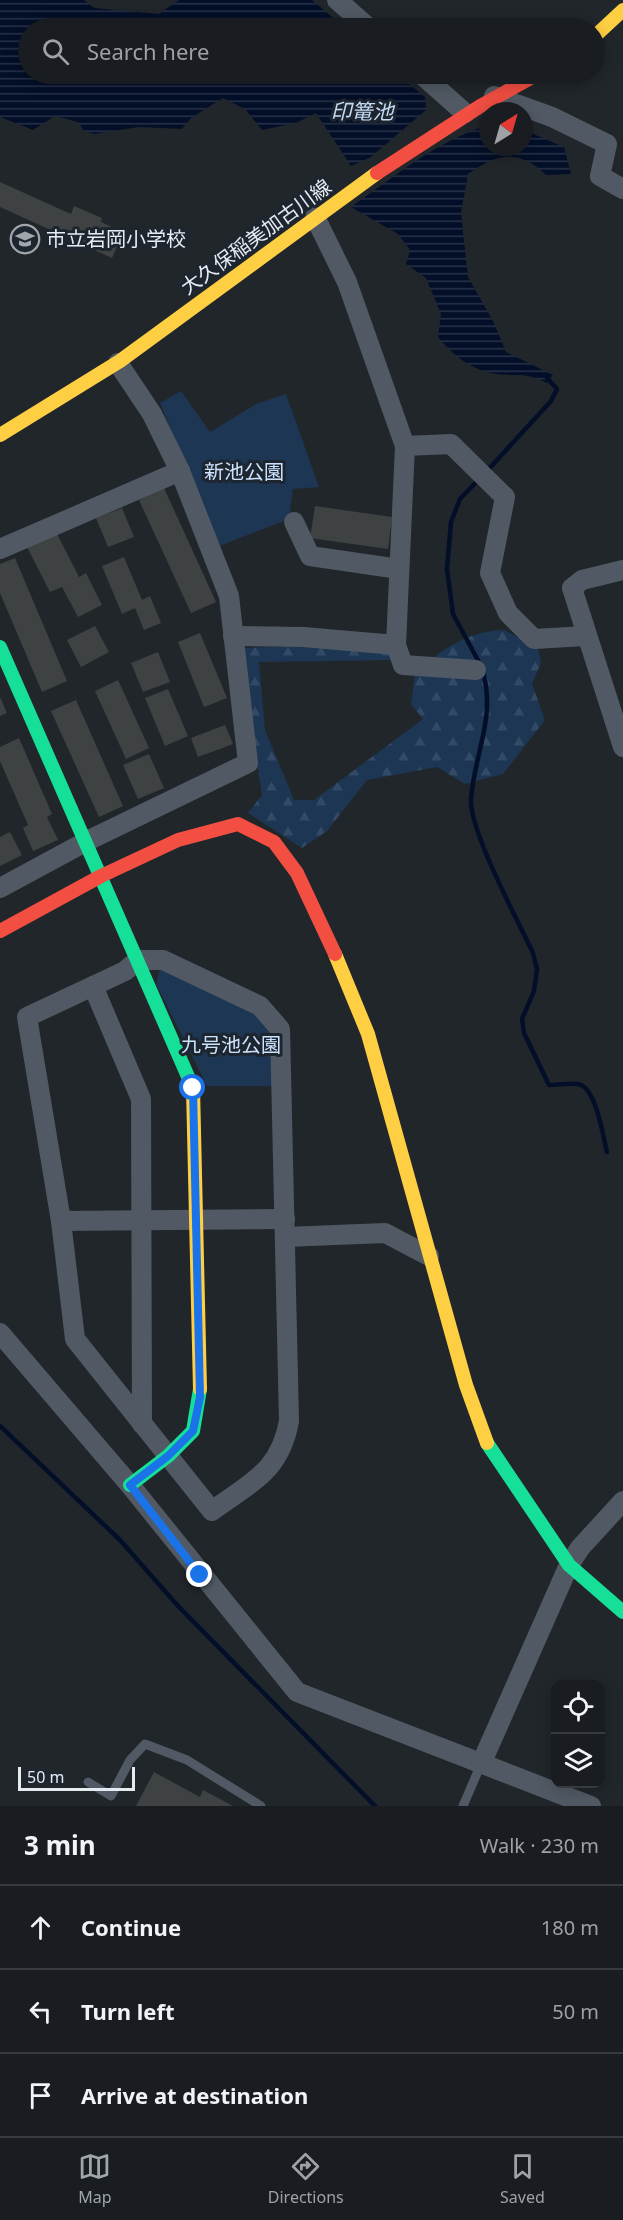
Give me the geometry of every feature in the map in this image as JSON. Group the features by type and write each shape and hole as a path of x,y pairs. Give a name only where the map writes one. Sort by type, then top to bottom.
{"street":[{"path":"337,0 358,18"},
{"path":"605,27 623,10"},
{"path":"432,84 465,113"},
{"name":"大久保稲美加古川線","path":"0,435 118,363 315,217 465,113 518,84"},
{"path":"494,96 552,117 607,144 600,176 623,189"},
{"path":"315,217 347,282 405,446 396,645 403,665 476,670"},
{"path":"0,888 87,842 248,763 229,596 180,471 152,414 118,363"},
{"path":"405,446 451,444 505,497 490,573 508,613 534,639 585,636"},
{"path":"0,549 180,471"},
{"path":"294,522 309,556 399,569"},
{"path":"621,737 585,636 572,588 582,580 623,570"},
{"path":"233,636 303,637 396,645"},
{"path":"0,647 193,1088 200,1397 193,1431 168,1456 130,1485"},
{"path":"0,931 101,876 178,840 238,824 274,842 297,873 338,961 368,1034 466,1385 490,1451 569,1565 623,1612"},
{"path":"138,960 163,960 260,1006 280,1029 289,1421 285,1444 274,1464 212,1511 75,1339 61,1221 27,1017 125,970 138,960"},
{"path":"93,986 141,1099 142,1424"},
{"path":"61,1221 196,1221 385,1233 429,1256"},
{"path":"0,1333 130,1485 297,1692 591,1806"},
{"path":"481,1764 569,1565 580,1548 623,1502"}],"lane":[{"path":"88,1782 111,1796 130,1760 145,1744 187,1760 261,1806"},
{"path":"463,1806 481,1764"}],"green space":[{"name":"新池公園","path":"181,391 210,432 256,404 286,394 319,487 293,489 289,519 219,546 160,403"},
{"path":"504,630 538,648 541,663 532,684 545,720 503,774 465,784 437,767 367,780 327,831 302,848 248,813 262,795 240,648 342,645 393,654 390,660 259,662 265,730 294,800 314,800 423,719 411,704 415,674 424,665 444,650 466,638"},
{"name":"九号池公園","path":"160,968 246,1005 271,1029 274,1086 207,1086 156,984"}],"water":[{"name":"印篭池","path":"0,0 84,0 94,8 159,14 179,0 312,0 333,18 18,18 18,84 409,84 425,97 426,110 371,157 351,166 316,113 296,123 262,130 245,109 223,98 191,118 182,129 139,127 94,134 84,131 78,122 55,116 33,130 0,117"},
{"path":"479,128 479,156 533,156 533,134 564,147 571,174 546,175 527,161 508,157 489,162 468,174 461,213 468,277 493,321 506,352 553,375 547,383 526,376 497,374 479,369 471,366 450,350 438,337 441,314 426,278 406,264 410,250 398,234 351,207 434,150"}],"building":[{"path":"0,182 71,214 74,206 102,218 101,222 123,232 112,258 0,207"},
{"path":"164,488 216,602 191,613 139,500"},
{"path":"315,506 392,517 388,549 310,538"},
{"path":"122,508 134,537 108,547 96,518"},
{"path":"56,532 79,577 86,573 102,605 78,617 62,587 50,592 27,547"},
{"path":"124,557 142,600 150,596 161,623 144,630 135,608 122,614 102,566"},
{"path":"15,558 67,681 42,692 0,593 0,564"},
{"path":"95,626 109,652 81,667 67,640"},
{"path":"200,633 227,698 204,707 178,642"},
{"path":"158,652 170,682 143,692 131,663"},
{"path":"118,680 149,748 126,759 95,691"},
{"path":"168,689 188,736 165,746 145,698"},
{"path":"0,697 7,713 0,716"},
{"path":"76,700 123,806 99,817 51,711"},
{"path":"225,725 233,744 198,757 191,738"},
{"path":"19,738 52,814 47,817 58,840 33,851 23,828 28,825 0,761 0,747"},
{"path":"149,754 164,788 138,799 123,765"},
{"path":"10,832 22,855 0,866 0,837"},
{"path":"154,1772 200,1797 203,1790 233,1806 136,1806"}],"waterway":[{"path":"487,471 551,401 557,389 547,378"},
{"path":"479,479 460,499 451,522 447,569 453,614 480,664"},
{"path":"483,672 487,705 486,721 473,783 472,813 486,853 533,953 537,969 534,991 522,1019 524,1033 549,1085 578,1084 590,1094 598,1113 607,1152"},
{"path":"0,1426 120,1540 178,1606 375,1806"}],"traffic: fast":[{"path":"0,647 193,1088"},
{"path":"130,1485 168,1456 193,1431 200,1389"},
{"path":"487,1443 569,1565 623,1612"}],"traffic: slow":[{"path":"605,27 623,10"},
{"path":"0,435 120,361 377,173"},
{"path":"335,954 368,1034 466,1385 487,1443"},
{"path":"193,1088 200,1389"}],"traffic: jam":[{"path":"377,173 482,105 520,84"},
{"path":"0,931 101,876 178,840 238,824 274,842 297,873 335,954"}],"place":[{"name":"市立岩岡小学校","path":"25,239"}],"route":[{"path":"193,1088 200,1397 193,1431 168,1456 130,1485 200,1575"}]}
